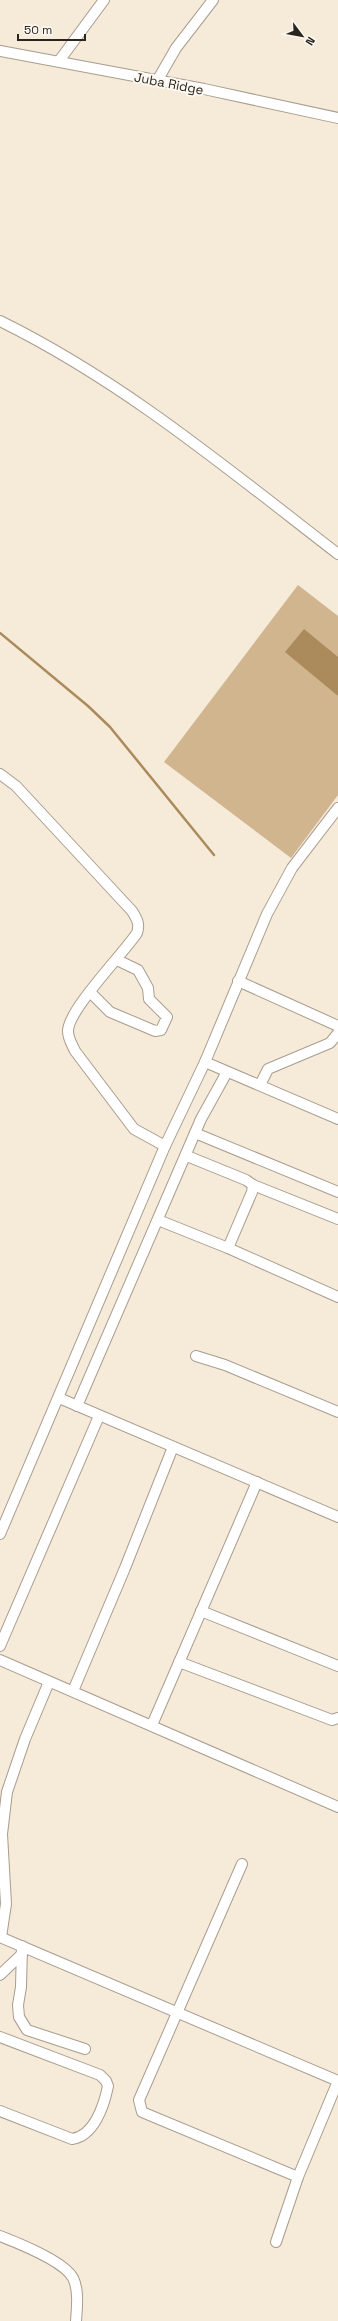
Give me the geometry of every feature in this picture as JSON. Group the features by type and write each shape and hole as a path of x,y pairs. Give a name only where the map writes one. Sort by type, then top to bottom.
{"street":[{"path":"59,61 104,0"},
{"path":"157,81 176,48 213,0"},
{"name":"Juba Ridge","path":"0,51 59,61 338,118"},
{"path":"0,321 70,358 149,410 213,455 338,554"},
{"path":"0,774 21,792 138,919 139,927 137,934 90,992 71,1020 68,1030 69,1040 134,1129 165,1146"},
{"path":"0,1534 165,1146 205,1062 267,914 292,868 338,808"},
{"path":"90,992 116,1016 155,1032 161,1030 167,1017 149,999 149,992 141,974 132,966 117,960"},
{"path":"238,981 338,1026"},
{"path":"260,1085 265,1073 273,1066 330,1043 338,1034"},
{"path":"205,1062 338,1119"},
{"path":"77,1406 187,1156 195,1133 227,1072"},
{"path":"195,1133 338,1192"},
{"path":"187,1156 246,1180 253,1185 338,1219"},
{"path":"228,1248 252,1192 253,1185"},
{"path":"158,1220 228,1248 338,1297"},
{"path":"196,1356 225,1365 338,1412"},
{"path":"59,1398 338,1517"},
{"path":"0,1646 99,1416"},
{"path":"73,1691 125,1568 173,1447"},
{"path":"152,1725 256,1482"},
{"path":"201,1611 338,1666"},
{"path":"0,1660 338,1807"},
{"path":"179,1662 332,1720 338,1718"},
{"path":"49,1682 24,1739 7,1792 2,1834 6,1904 1,1937 22,1950 177,2012 338,2081 298,2177 276,2242"},
{"path":"242,1864 139,2100 142,2112 298,2177"},
{"path":"0,1975 22,1950"},
{"path":"22,1950 21,1987 18,2005 19,2017 28,2030 85,2048"},
{"path":"0,2037 100,2075 106,2081 108,2086 92,2128 80,2138 72,2140 0,2111"},
{"path":"0,2236 38,2251 72,2276 76,2290 76,2321"}],"shaded area":[{"path":"298,585 338,616 338,795 291,858 164,762"},
{"path":"304,629 338,657 338,696 285,652"}],"waterway":[{"path":"0,633 88,706 110,727 214,855"}]}
